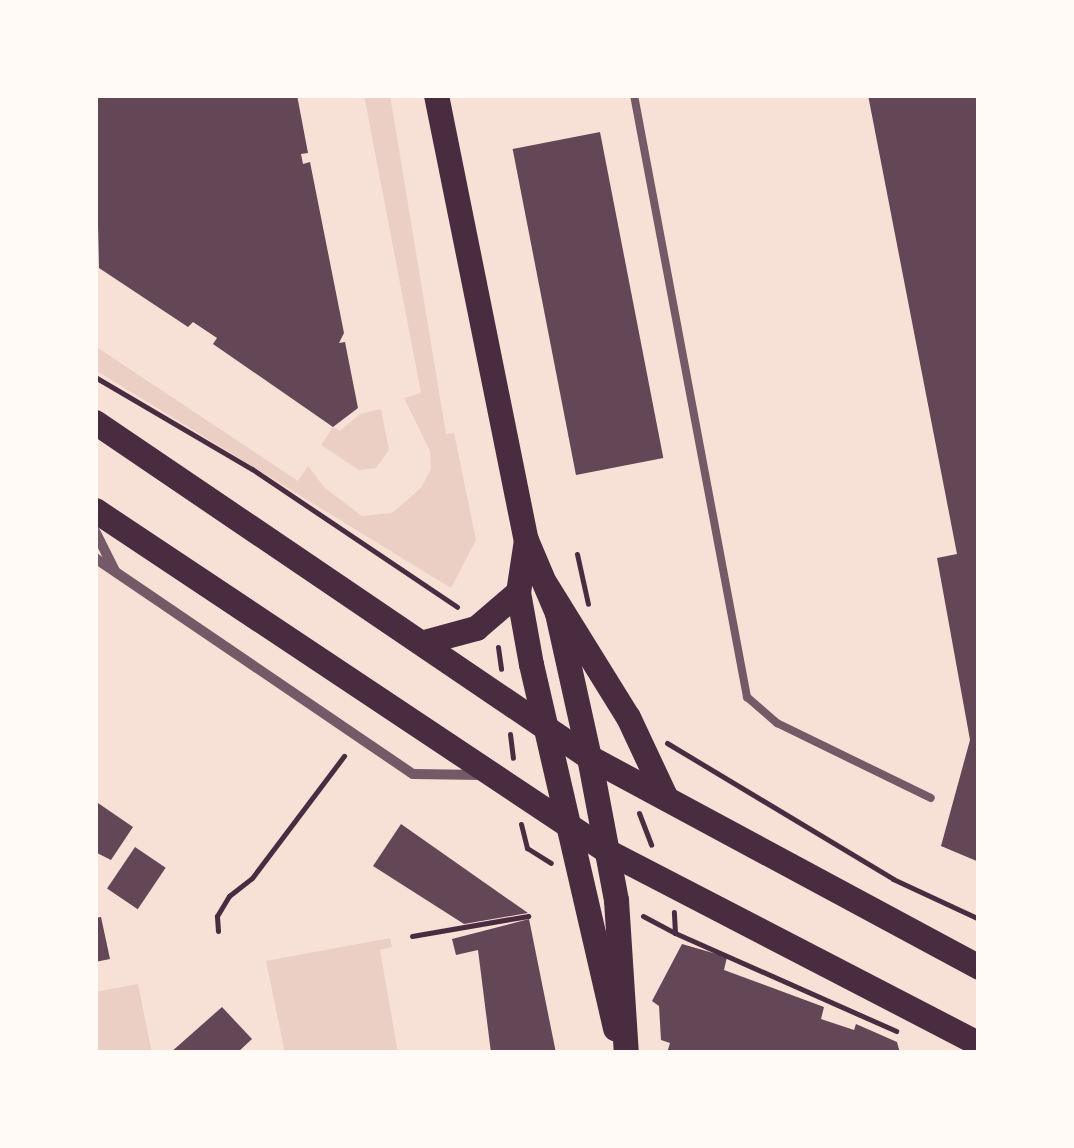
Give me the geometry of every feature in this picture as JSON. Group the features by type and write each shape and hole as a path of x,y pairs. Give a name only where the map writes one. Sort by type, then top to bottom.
{"main road":[{"path":"436,95 526,540 546,585 623,708 669,803"},
{"path":"95,422 590,758 979,968"},
{"path":"95,510 607,851 979,1044"},
{"path":"526,540 518,592 542,726 624,1053"},
{"path":"546,585 590,758 607,851 624,1053"},
{"path":"424,642 476,628 518,592"}],"street":[{"path":"95,531 116,572"},
{"path":"95,558 414,774 488,775"}],"lane":[{"path":"634,95 747,696 777,722 931,798"}],"path":[{"path":"95,377 252,470 448,600"},
{"path":"656,727 664,741 894,879 979,919"},
{"path":"218,932 217,916 229,896 252,878 344,756"},
{"path":"412,936 528,916"},
{"path":"676,933 909,1037"}],"shaded area":[{"path":"364,95 390,95 446,434 454,433 476,540 451,588 95,370 95,346 298,481 308,466 325,488 362,516 392,513 421,488 431,469 430,451 404,398 421,393"},
{"path":"381,409 389,450 376,468 359,470 321,445 333,427 340,431 360,414"},
{"path":"390,938 392,947 380,950 398,1053 285,1053 266,961"},
{"path":"138,984 152,1053 95,1053 95,992"}],"building":[{"path":"95,95 297,95 308,153 301,154 303,164 310,162 344,333 339,343 345,342 358,408 333,427 213,344 217,338 193,322 188,327 99,268"},
{"path":"868,95 979,95 979,862 941,846 970,740 937,558 957,554"},
{"path":"600,132 663,458 576,475 513,149"},
{"path":"95,801 133,827 111,860 95,852"},
{"path":"401,824 528,913 464,924 373,866"},
{"path":"135,847 166,868 138,909 107,888"},
{"path":"101,917 110,959 95,962 95,918"},
{"path":"529,919 556,1053 491,1053 478,950 456,955 452,939"},
{"path":"682,944 727,957 724,970 824,1007 821,1019 854,1030 856,1024 897,1042 900,1053 667,1053 670,1043 661,1040 659,1006 652,1001"},
{"path":"222,1007 252,1039 237,1053 170,1053"}]}
